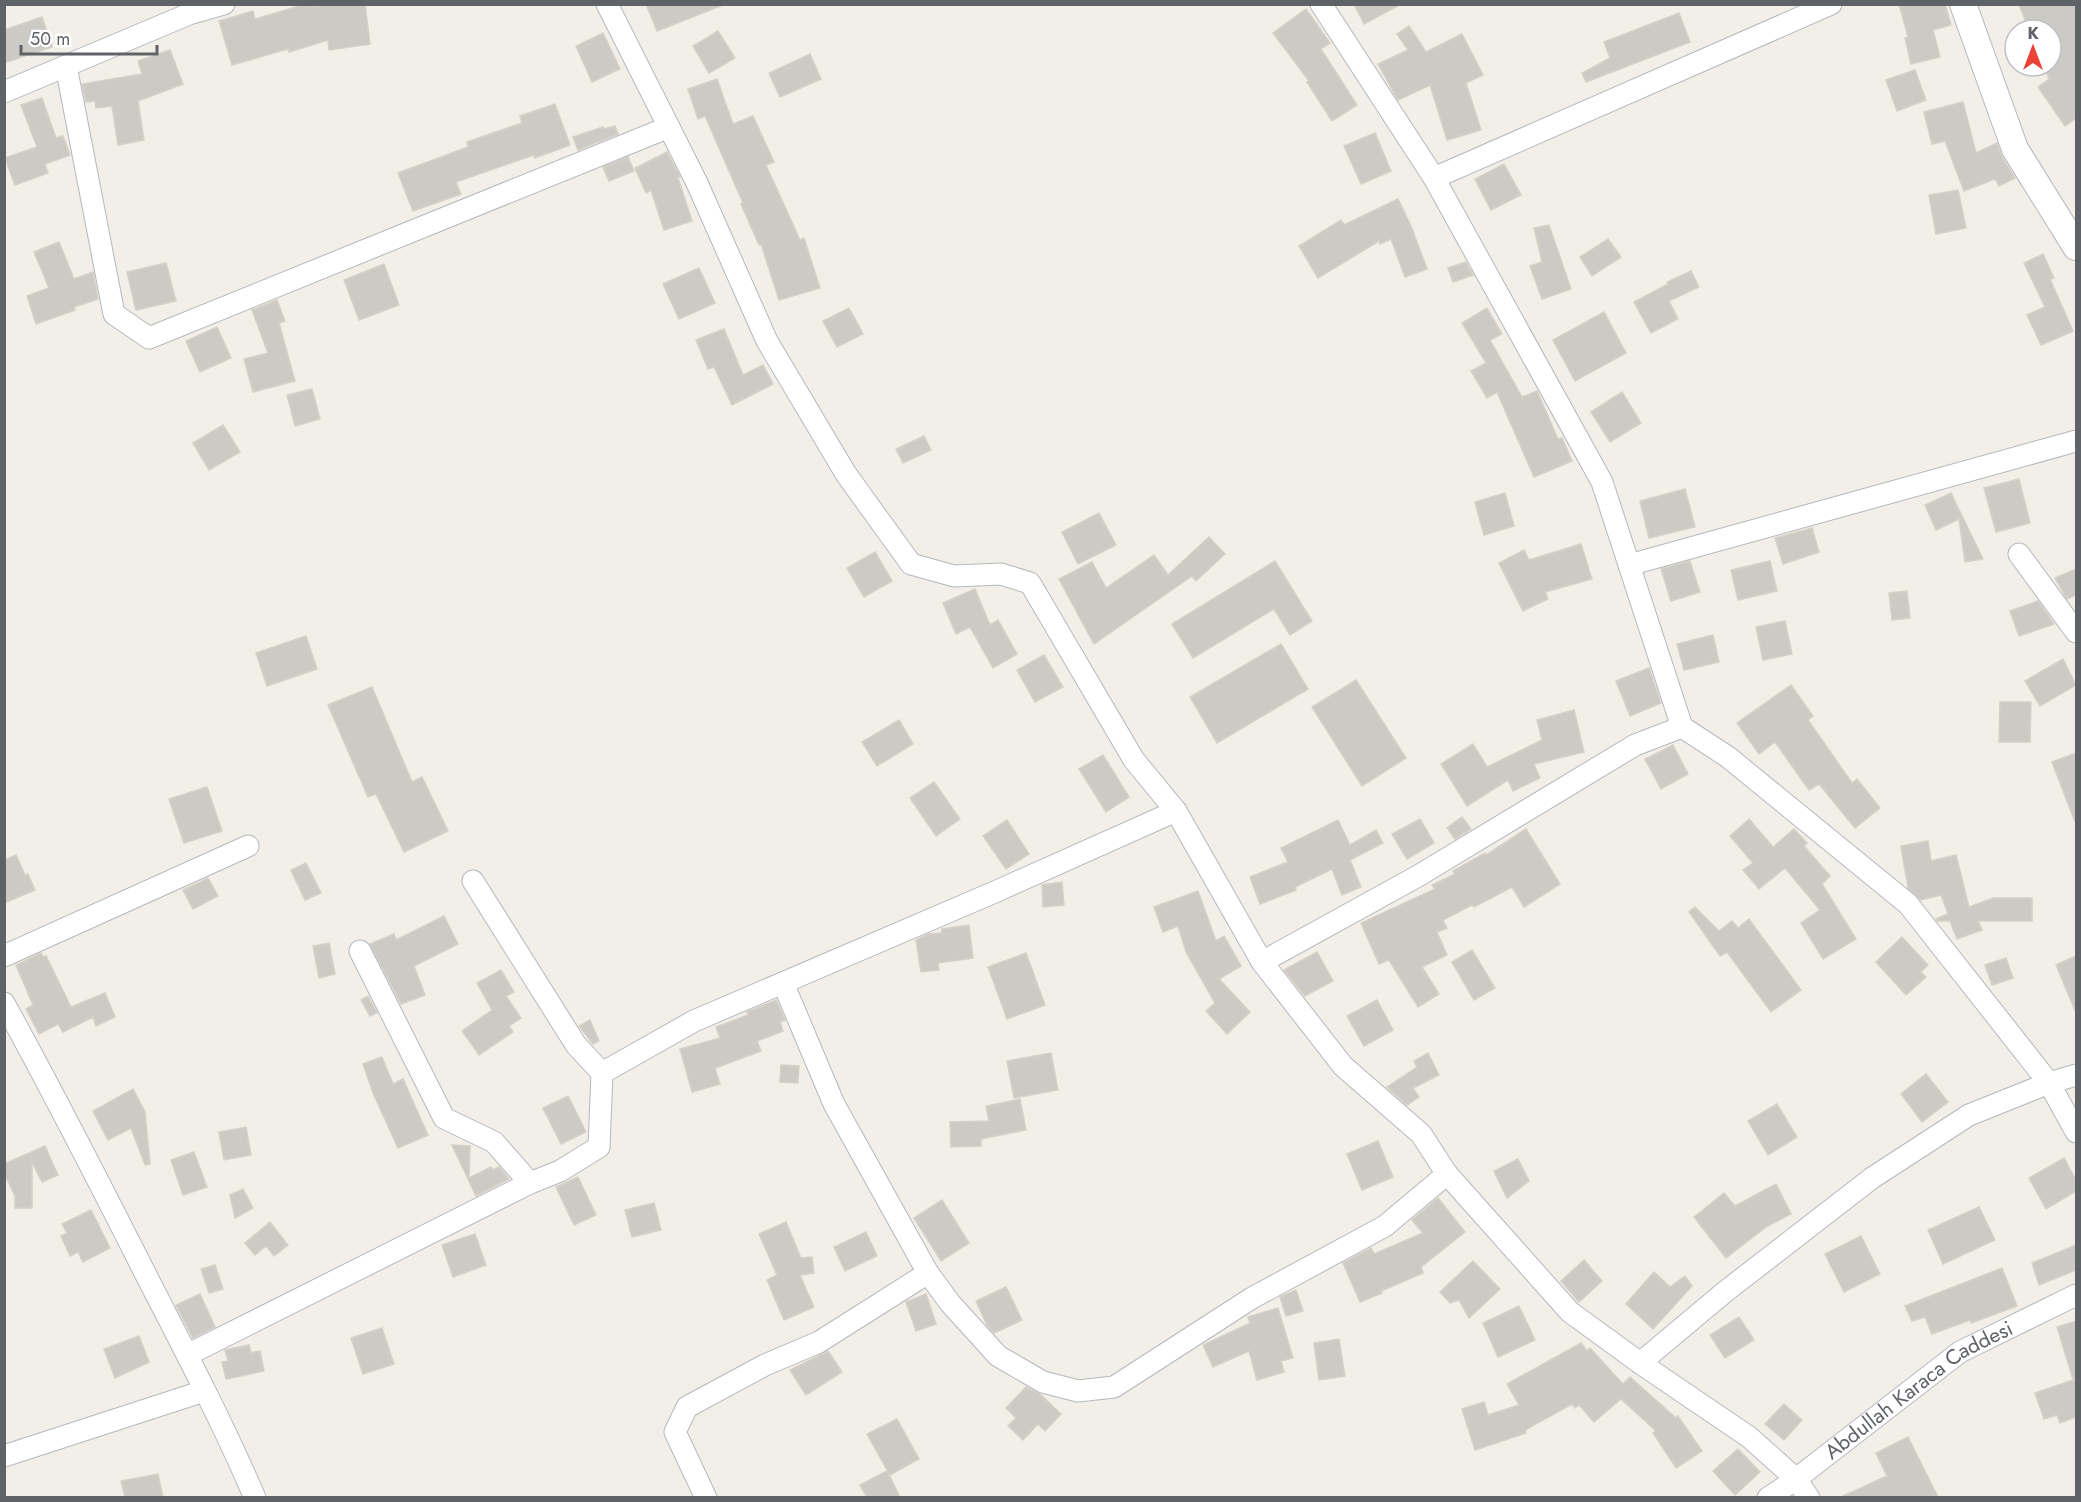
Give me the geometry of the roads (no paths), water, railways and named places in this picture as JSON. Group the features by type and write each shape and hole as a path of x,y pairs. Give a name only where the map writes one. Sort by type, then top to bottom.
{"street":[{"path":"4,92 189,14 224,4"},
{"path":"606,4 698,183 767,341 846,474 910,564 954,576 1001,574 1030,583 1134,760 1176,811 1262,962 1343,1066 1421,1134 1447,1174 1569,1312 1749,1437 1796,1479 1809,1497"},
{"path":"1321,4 1434,178 1602,482 1682,728 1728,757 1908,904 2049,1083 2076,1132"},
{"path":"1434,178 1831,4"},
{"path":"1963,4 2015,149 2076,247"},
{"path":"66,66 114,314 149,338 669,127"},
{"path":"1629,565 2076,441"},
{"path":"2019,554 2076,632"},
{"path":"1262,962 1418,876 1635,745 1682,728"},
{"path":"602,1072 694,1021 997,891 1176,811"},
{"path":"4,956 248,846"},
{"path":"188,1355 530,1183 560,1171 599,1147 602,1072 576,1045 473,881"},
{"path":"360,951 444,1118 494,1142 530,1183"},
{"path":"783,983 834,1104 928,1273 950,1303 998,1356 1043,1382 1078,1391 1114,1387 1252,1298 1385,1226 1447,1174"},
{"path":"4,1003 188,1355 204,1391 227,1432 255,1497"},
{"path":"1640,1363 1726,1291 1872,1178 1969,1116 2049,1083 2076,1075"},
{"path":"706,1497 675,1432 687,1407 765,1365 819,1342 928,1273"},
{"name":"Abdullah Karaca Caddesi","path":"1768,1497 1796,1479 1960,1352 2076,1295"},
{"path":"4,1456 204,1391"}]}
